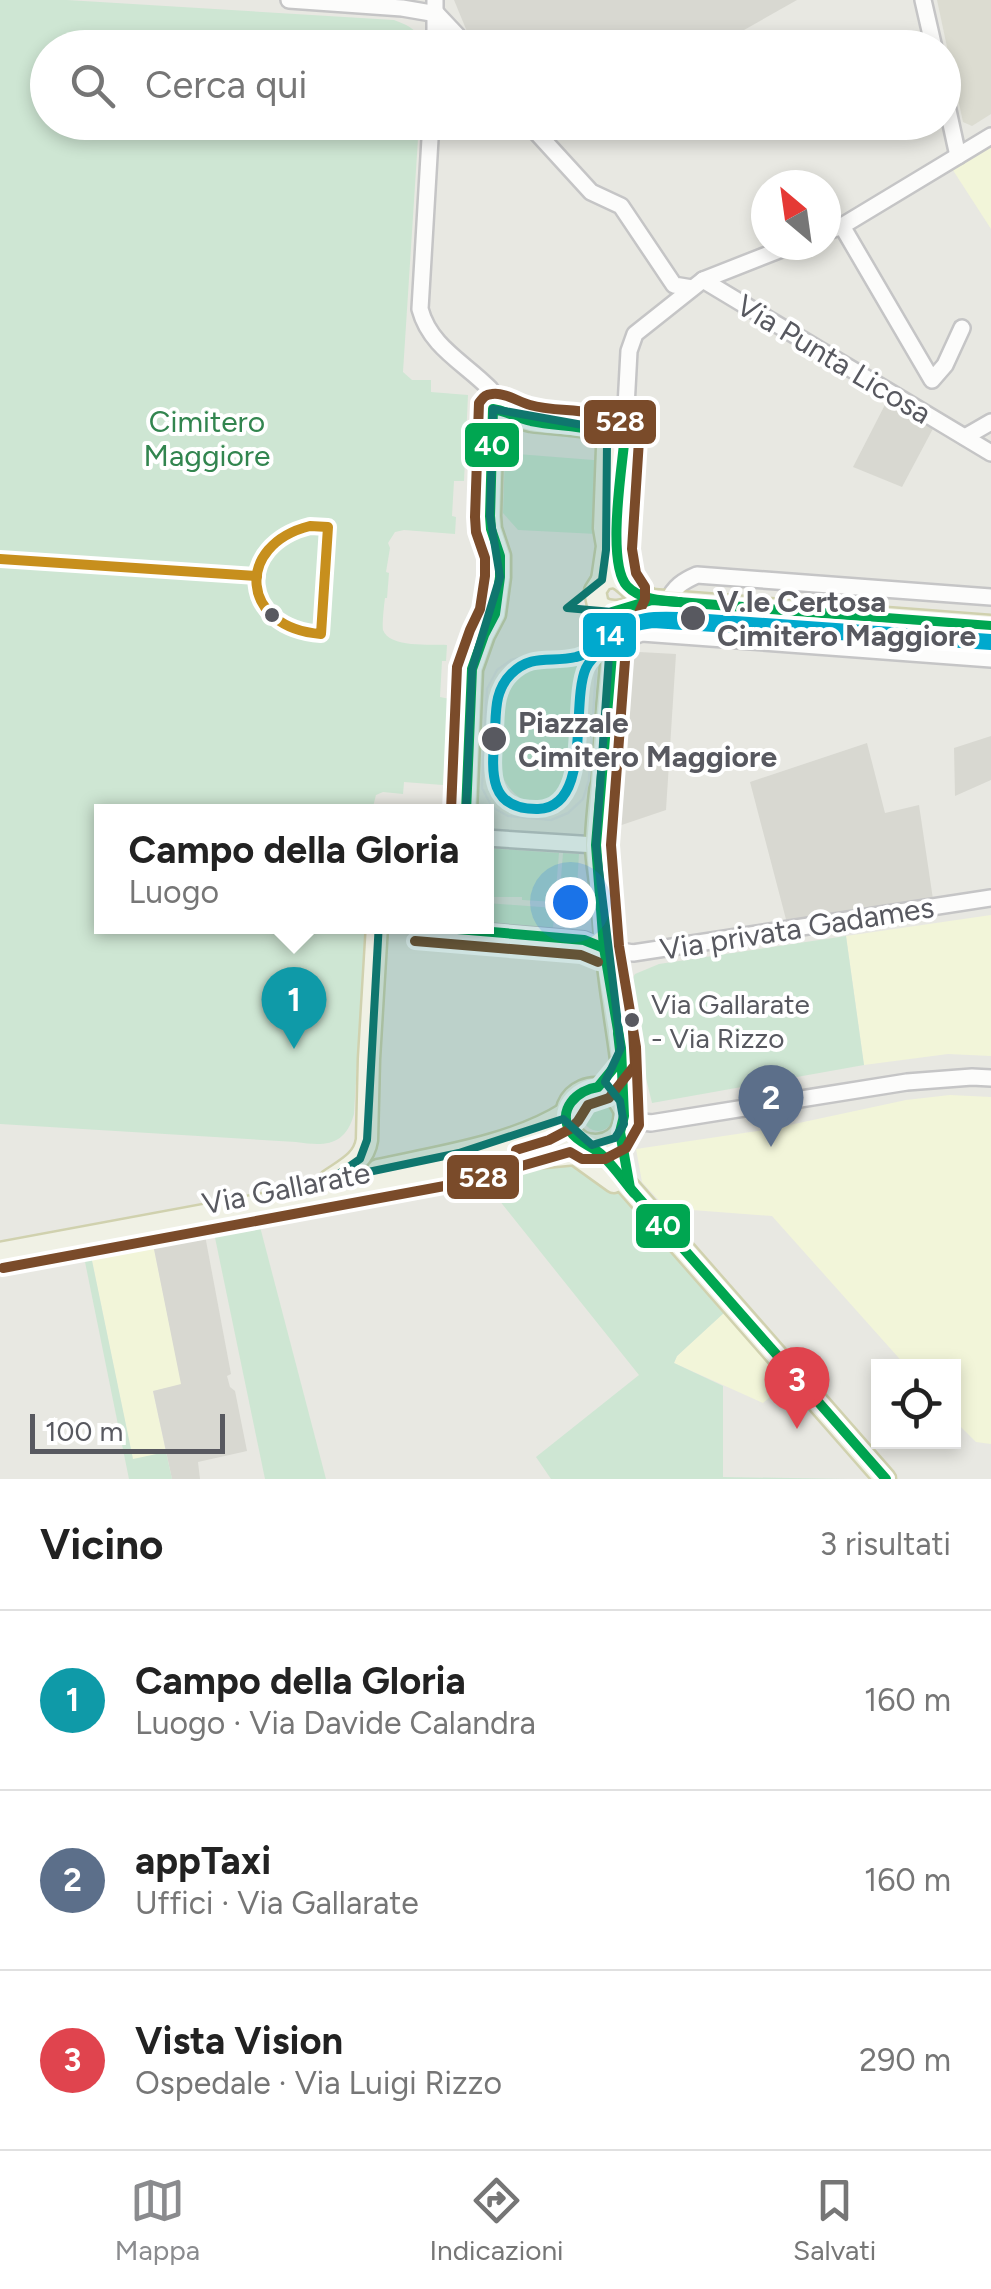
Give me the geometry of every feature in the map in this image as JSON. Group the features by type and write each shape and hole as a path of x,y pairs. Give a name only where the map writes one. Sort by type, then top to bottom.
{"main road":[{"path":"492,401 526,420 594,427 624,444 617,582"},
{"path":"466,804 472,669 495,614 500,577 500,556 490,516 492,401"},
{"path":"605,433 606,550 617,582 630,598 618,610 611,654 596,845 604,948 621,1059 630,1188"},
{"path":"660,601 617,582 596,588 596,602 602,610 660,601 991,626"},
{"path":"330,1180 360,1159 368,1140 376,934"},
{"name":"Via Gallarate","path":"0,1242 459,1153 534,1130 566,1114 577,1094 598,1087 621,1059"},
{"path":"598,1087 615,1094 623,1119"},
{"path":"566,1114 569,1129 630,1188 885,1478"},
{"name":"Via Gallarate","path":"0,1253 463,1167 582,1140 608,1143 623,1119"},
{"path":"463,1167 575,1154 609,1180 630,1188"}],"street":[{"path":"289,0 436,7 454,30"},
{"path":"923,0 930,30"},
{"path":"962,328 945,365 932,380 842,226 991,136"},
{"path":"429,140 420,309 428,332 486,385 492,401"},
{"name":"Via Punta Licosa","path":"543,140 591,192 621,206 674,285 698,284 991,453"},
{"path":"954,140 958,156"},
{"path":"624,444 631,342 635,334 698,284 756,260"},
{"path":"965,437 991,422"},
{"path":"660,601 697,574 990,597"},
{"path":"611,654 626,639 642,633 991,659"},
{"path":"494,839 596,845"},
{"name":"Via privata Gadames","path":"604,948 633,953 991,898"},
{"path":"494,932 584,940 604,948"},
{"name":"Via Gallarate","path":"623,1119 651,1123 907,1082 991,1078"}],"highlighted area":[{"path":"493,409 594,427 607,442 602,580 567,608 612,612 596,845 621,1048 605,1082 620,1101 624,1124 615,1138 592,1145 563,1119 459,1153 330,1180 360,1159 367,1140 383,849 399,832 465,828 472,669 500,577 490,516"}],"shaded area":[{"path":"454,0 797,0 744,30 466,30"},
{"path":"937,0 991,0 991,114 972,126 963,122 961,113 961,30 943,30"},
{"path":"991,137 991,229 949,164"},
{"path":"890,395 936,423 902,487 853,467"},
{"path":"621,651 676,654 666,810 598,833"},
{"path":"991,736 991,780 955,796 954,748"},
{"path":"867,743 885,813 919,805 934,906 788,927 750,782"},
{"path":"991,915 991,1056 948,1054 864,1065 846,936"},
{"path":"950,1095 991,1097 991,1444 976,1442 961,1427 961,1359 900,1359 772,1216 666,1208 642,1182 636,1149 771,1129 906,1100"},
{"path":"204,1230 231,1374 227,1376 235,1391 247,1451 198,1462 200,1479 172,1479 153,1391 181,1384 152,1239"},
{"path":"152,1239 182,1385 153,1391 166,1452 133,1460 90,1251"},
{"path":"732,1305 794,1376 763,1403 674,1363"}],"green space":[{"name":"Cimitero Maggiore","path":"0,0 67,0 394,20 413,30 30,30 30,140 418,140 403,372 412,380 431,380 431,392 468,395 464,481 454,481 455,534 395,532 388,543 386,572 389,573 383,630 387,636 421,645 447,645 440,697 450,699 443,785 404,782 403,794 383,792 376,795 374,804 94,804 94,934 365,934 354,1114 345,1133 332,1142 316,1144 0,1124"},
{"path":"505,453 619,462 616,535 518,530 503,513"},
{"path":"591,652 579,674 570,777 554,800 533,804 513,792 499,768 501,694 511,677 521,670"},
{"path":"494,849 559,853 555,902 494,897"},
{"path":"563,853 579,854 576,904 559,902"},
{"path":"494,904 555,908 553,928 494,924"},
{"path":"846,936 864,1065 652,1103 625,992 635,974 659,964"},
{"path":"598,1101 609,1105 613,1116 609,1127 598,1131 587,1127 583,1116 587,1105"},
{"path":"566,1164 625,1196 725,1312 674,1363 723,1386 723,1477 848,1479 551,1479 536,1457 639,1375 487,1185 488,1178"},
{"path":"258,1219 326,1479 265,1479 213,1228"},
{"path":"90,1251 133,1459 166,1452 172,1479 129,1479 83,1252"}],"tram line":[{"path":"494,808 508,816 551,820 568,813 583,799 589,780 596,669 613,639"},
{"path":"490,804 482,788 487,689 497,670 511,660 551,657"}],"transit line":[{"name":"528","path":"3,1268 466,1182 570,1152 582,1159 605,1159 626,1148 639,1125 636,1047 619,946 611,845 628,621 638,615 645,587 636,573 632,549 639,440 618,420 589,412 530,405 497,394 486,396 479,403 475,517 485,558 485,576 480,609 457,667 451,804"},
{"name":"40","path":"466,804 472,669 495,614 500,577 500,556 490,516 493,409 531,421 591,429 624,444 616,539 621,575 638,594 680,602"},
{"path":"310,526 328,527 321,634 294,628 274,617 262,602 257,585 259,567 268,550 285,536 310,526"},
{"path":"0,559 257,576"},
{"name":"40","path":"886,1479 630,1188 620,1132 624,1116 621,1048 604,948 596,845 614,631 612,612 652,600 991,626"},
{"name":"14","path":"991,639 679,617 637,620 581,655 526,663 511,674 496,708 496,785 509,803 521,807 538,809 555,804 573,773 586,668 613,640 636,626 653,623 991,645"},
{"name":"40","path":"494,932 584,940 604,948"},
{"name":"528","path":"415,941 581,955 598,962"},
{"name":"528","path":"516,1150 570,1129 588,1105 609,1098 635,1065 633,1031"},
{"name":"40","path":"618,1033 621,1059 598,1087 571,1102 566,1116 574,1136 603,1156 634,1193"}],"place":[{"name":"V.le Certosa Cimitero Maggiore","path":"693,618"},
{"name":"Piazzale Cimitero Maggiore","path":"494,739"},
{"name":"Via Gallarate - Via Rizzo","path":"632,1020"},
{"name":"Campo della Gloria","path":"294,1049"},
{"name":"appTaxi","path":"771,1147"},
{"name":"Vista Vision","path":"797,1429"}]}
